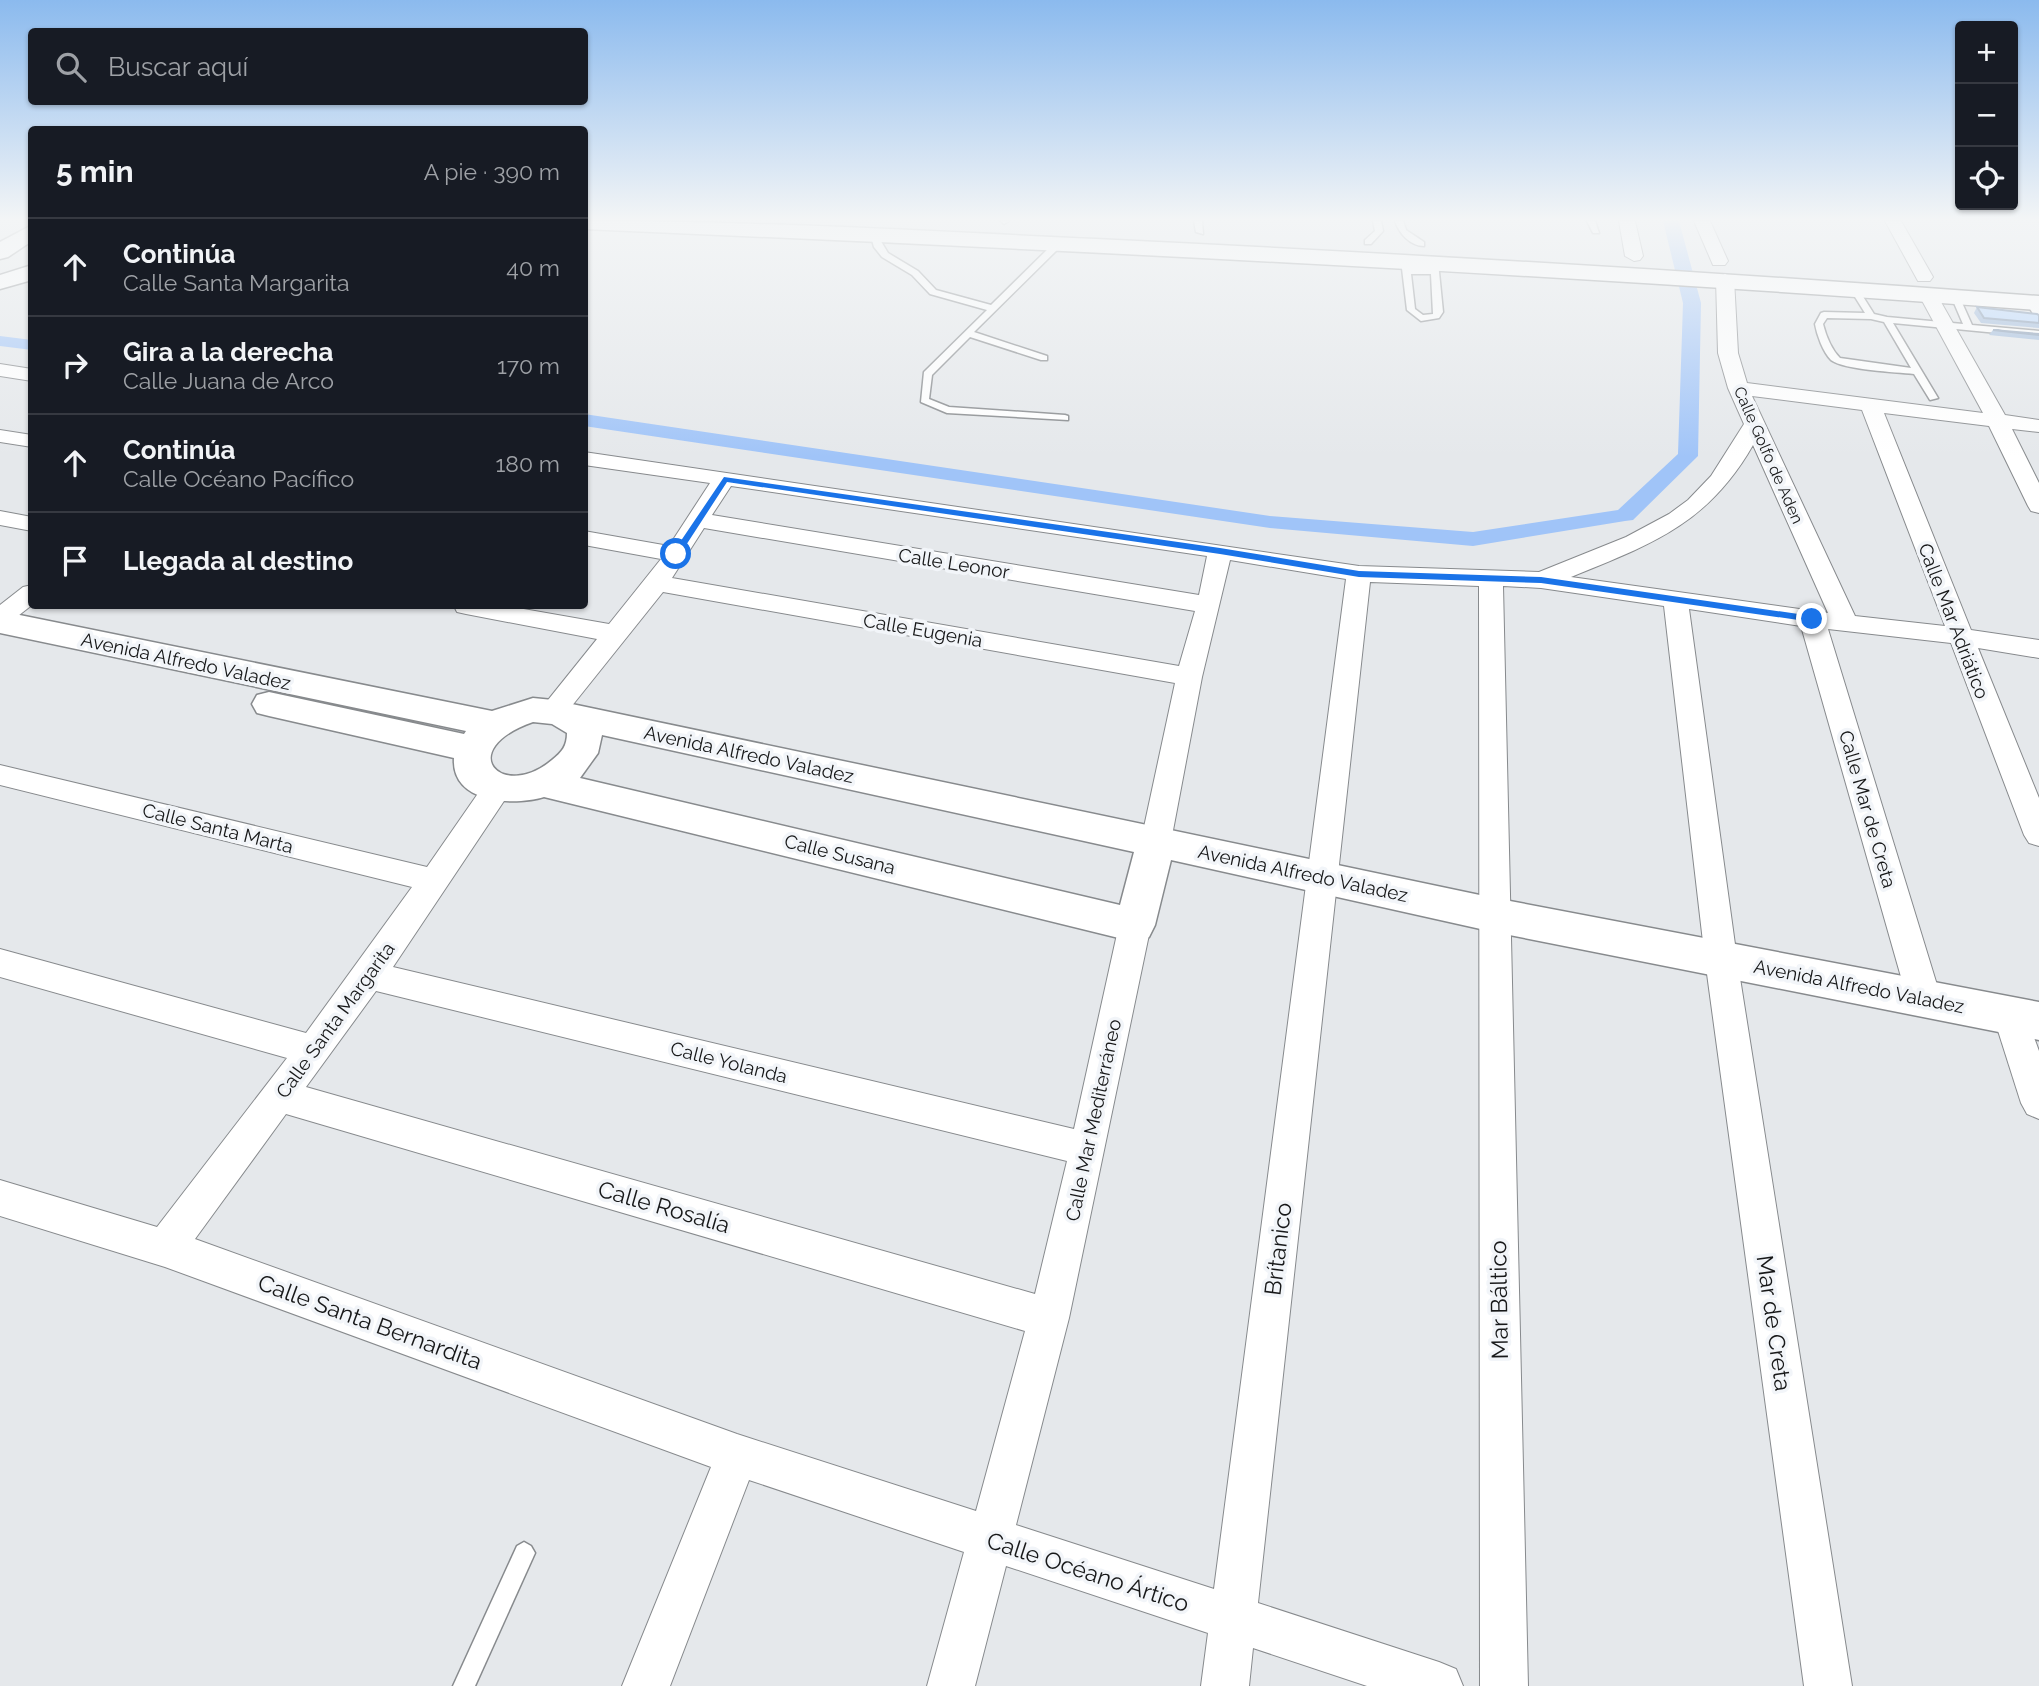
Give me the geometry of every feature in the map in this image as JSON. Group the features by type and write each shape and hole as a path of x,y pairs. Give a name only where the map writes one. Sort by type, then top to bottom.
{"main road":[{"path":"2015,300 2037,301"},
{"name":"Avenida Alfredo Valadez","path":"0,620 484,737"},
{"name":"Avenida Alfredo Valadez","path":"0,645 484,737"},
{"path":"523,713 561,713 580,725 584,736 583,749 575,762 562,774 544,783 521,789 498,788 481,779 472,766 484,737 523,713"},
{"name":"Avenida Alfredo Valadez","path":"561,713 1494,915 2024,1018"},
{"name":"Calle Susana","path":"544,783 1135,925"},
{"name":"Calle Mar Mediterráneo","path":"1135,925 1156,841"}],"street":[{"name":"Calle Golfo de Aden","path":"1717,300 1738,388 1845,622"},
{"path":"1933,300 2039,506"},
{"path":"0,370 28,374"},
{"path":"1738,388 2039,426"},
{"name":"Calle Mar Adriático","path":"1871,406 2039,835"},
{"path":"1541,580 1652,533 1691,509 1714,487 1755,425"},
{"path":"0,436 28,440"},
{"path":"588,459 1220,551 1359,574 1541,580 2039,649"},
{"path":"561,713 657,583 724,479"},
{"path":"0,517 28,523"},
{"name":"Calle Leonor","path":"699,520 1209,605"},
{"path":"588,539 676,554"},
{"name":"Calle Mar Mediterráneo","path":"1156,841 1189,677 1209,605 1220,551"},
{"name":"Brítanico","path":"1225,1686 1359,574"},
{"name":"Mar Báltico","path":"1491,577 1504,1686"},
{"name":"Calle Eugenia","path":"657,583 1189,677"},
{"path":"0,620 28,596"},
{"name":"Mar de Creta","path":"1675,597 1721,959 1828,1686"},
{"path":"482,609 617,634"},
{"name":"Calle Mar de Creta","path":"1812,619 1924,998"},
{"name":"Calle Santa Marta","path":"0,775 436,881"},
{"name":"Calle Santa Margarita","path":"165,1248 369,975 498,788"},
{"name":"Calle Mar Mediterráneo","path":"951,1686 1049,1318 1135,925"},
{"path":"0,963 314,1050"},
{"name":"Calle Yolanda","path":"369,975 1088,1149"},
{"path":"2024,1018 2039,1102"},
{"name":"Calle Rosalía","path":"279,1096 1049,1318"},
{"name":"Calle Santa Bernardita","path":"0,1198 165,1248 737,1455"},
{"path":"646,1686 737,1455"},
{"name":"Calle Océano Ártico","path":"737,1455 1439,1686"}],"lane":[{"path":"961,300 992,308"},
{"path":"1001,300 927,374 924,400 947,410 1065,418"},
{"path":"1410,300 1411,310 1421,317 1436,316 1439,313 1437,300"},
{"path":"1861,300 1871,316"},
{"path":"1957,300 1969,327"},
{"path":"1919,372 1844,363 1831,354 1819,324 1824,315 1871,316 1887,320 2039,334"},
{"path":"1887,320 1933,398"},
{"path":"967,332 1044,358"},
{"path":"464,1686 524,1553"}],"building":[{"path":"1977,307 2037,314 2039,323 1984,318"}],"waterway":[{"path":"588,421 1270,522 1473,539 1625,515 1688,456 1691,300"},
{"path":"0,341 28,344"}],"route":[{"path":"676,554 724,479 1220,551 1359,574 1541,580 1675,597 1812,619"}]}
